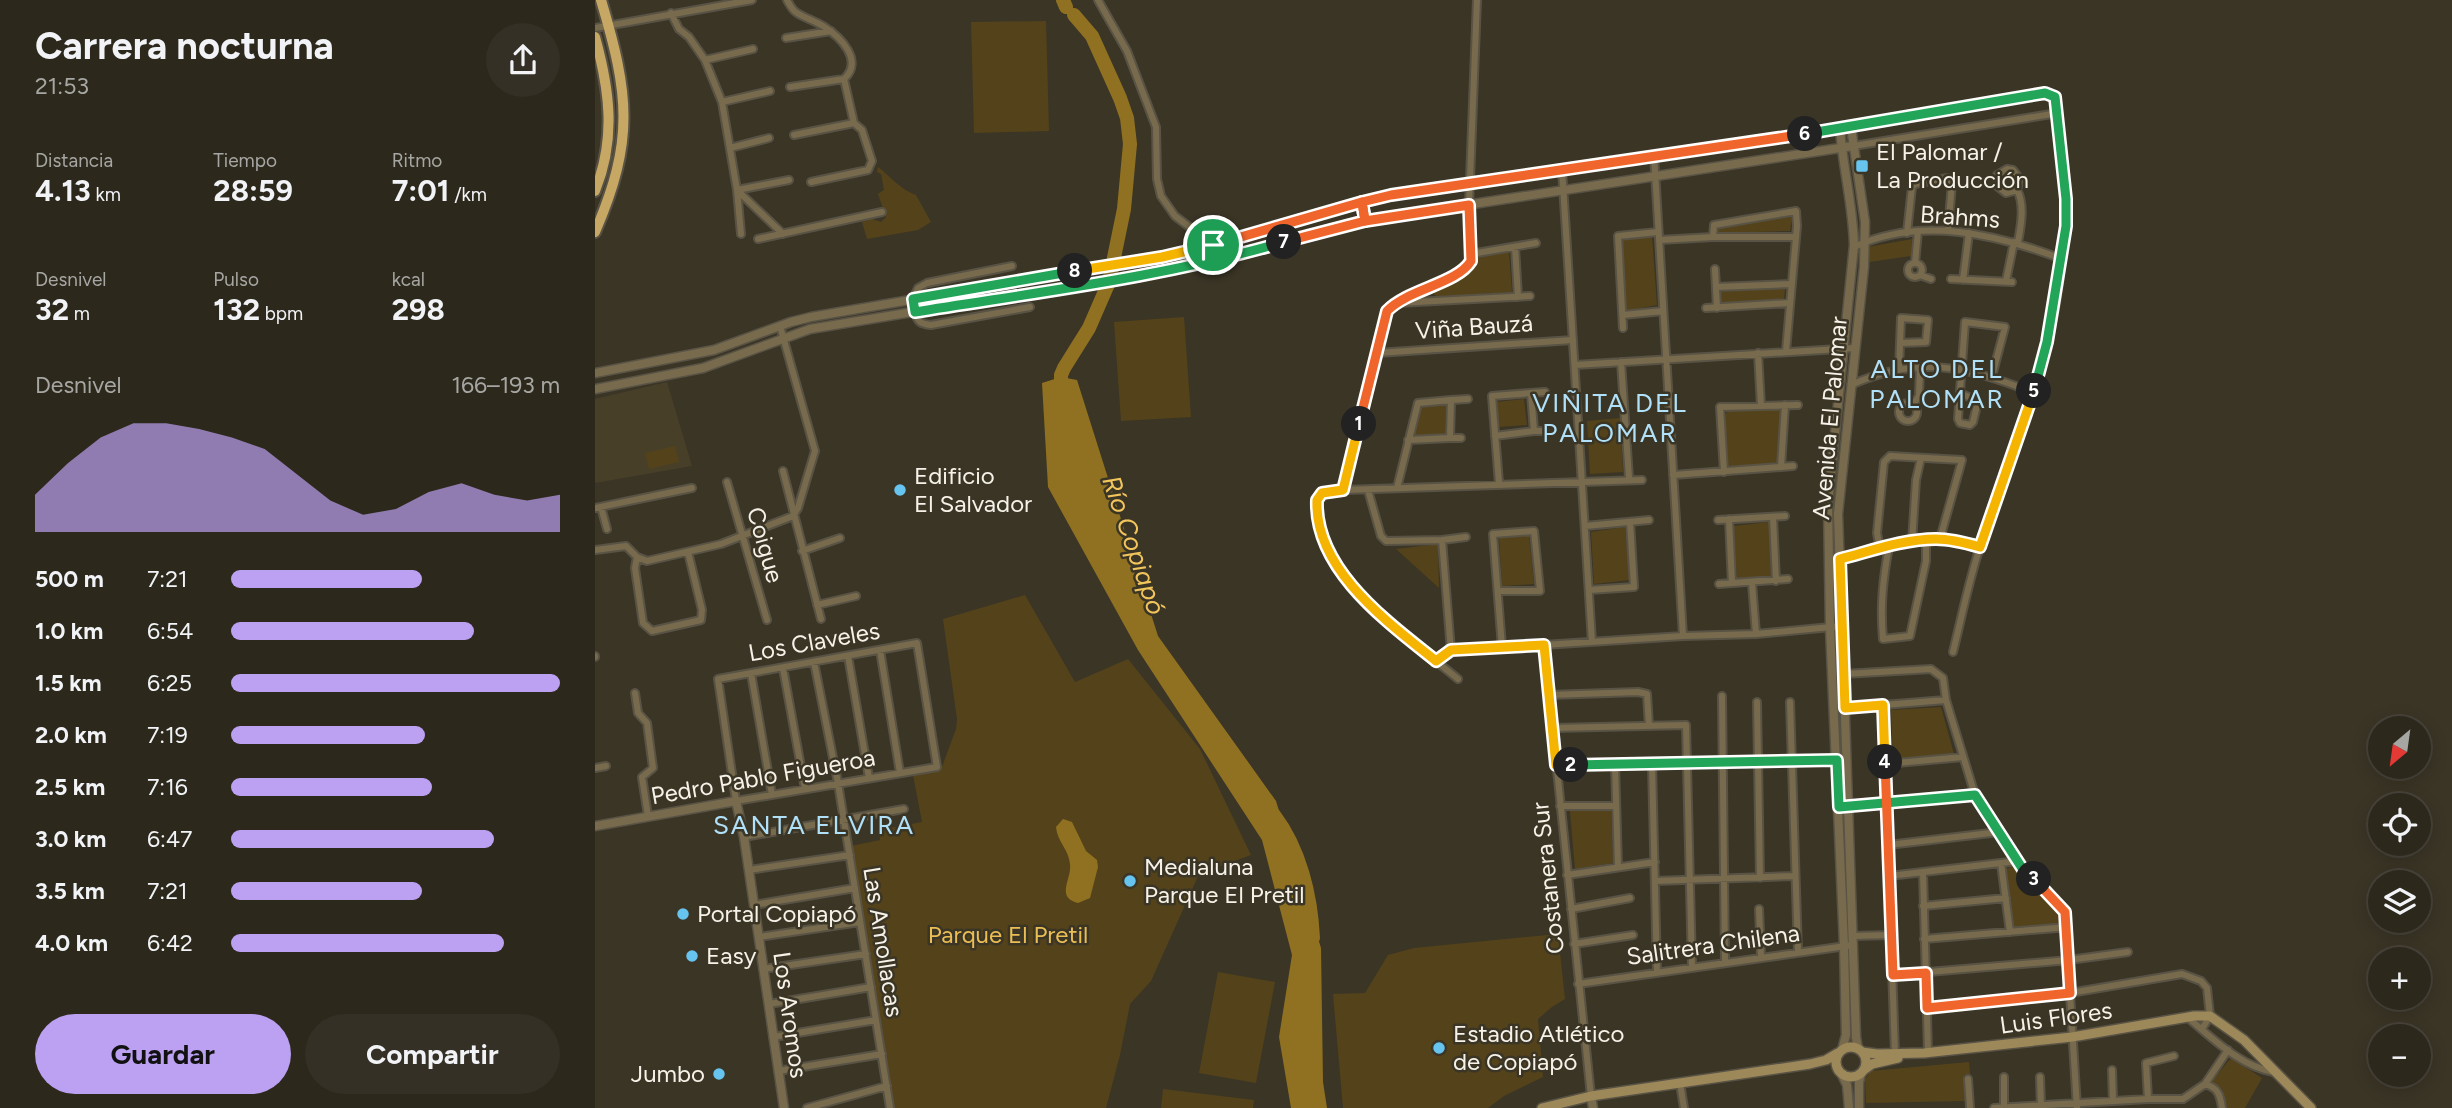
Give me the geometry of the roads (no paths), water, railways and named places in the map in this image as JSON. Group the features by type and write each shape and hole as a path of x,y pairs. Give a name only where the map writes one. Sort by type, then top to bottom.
{"highway":[{"path":"595,232 614,183 624,130 623,89 601,0"},
{"path":"595,37 610,110 606,157 595,191"}],"main road":[{"path":"2210,1016 2244,1041 2311,1108"},
{"name":"Luis Flores","path":"1860,1050 1895,1054 1926,1052 2072,1037 2210,1016"},
{"path":"1542,1108 1591,1096 1810,1064 1826,1060 1851,1047 1860,1050 1866,1059 1863,1071 1852,1077 1827,1065 1810,1064"},
{"path":"1840,1052 1835,1063 1840,1072"},
{"name":"Luis Flores","path":"1863,1071 1878,1062 1926,1052"}],"street":[{"path":"595,28 752,0"},
{"path":"787,0 796,13 831,31 852,57 851,71 844,79 790,87"},
{"path":"1098,0 1127,51 1156,127 1157,179 1161,196 1175,216 1213,245"},
{"path":"1343,490 1387,311 1395,303 1463,272 1471,261 1469,205 1477,0"},
{"path":"671,13 679,29 689,37 705,61 722,102 737,190 741,234"},
{"path":"786,38 831,31"},
{"path":"705,61 753,49"},
{"path":"811,183 868,170 872,161 862,130 854,123 844,79"},
{"path":"722,102 770,91"},
{"path":"595,373 720,348 811,317 1140,261 1213,245 1362,202 1470,183 1840,129 2045,93 2055,97 2058,113 2066,199 2062,259 2047,342 2034,393 1980,547 1953,652"},
{"path":"595,389 682,373 819,328 1137,275 1250,252 1365,221 2058,113"},
{"path":"794,135 854,123"},
{"name":"Avenida El Palomar","path":"1851,127 1863,203 1865,242 1838,514 1845,708 1843,807 1856,1037 1860,1050"},
{"name":"Avenida El Palomar","path":"1840,129 1854,222 1854,247 1828,503 1830,628 1837,760 1843,807"},
{"path":"730,148 769,138"},
{"path":"1654,155 1683,636"},
{"path":"1562,169 1592,642"},
{"path":"1907,233 1912,187 1915,184 1947,178 1952,183 1948,231"},
{"path":"737,190 789,180"},
{"path":"737,190 783,234"},
{"path":"1951,279 2009,282 2022,205 2022,198 2017,190"},
{"path":"1362,202 1365,221"},
{"path":"1713,237 1714,225 1796,211 1786,351"},
{"path":"758,239 882,212"},
{"path":"1915,263 1918,231"},
{"name":"Brahms","path":"1854,247 1865,242 1918,231 1948,231 2016,242 2062,259"},
{"path":"1963,279 1969,233"},
{"path":"1623,328 1618,236 1796,237"},
{"path":"1471,254 1536,243"},
{"path":"1515,247 1518,297"},
{"path":"1915,263 1910,265 1908,273 1912,277 1920,275 1931,279"},
{"path":"1915,263 1921,267 1920,275"},
{"path":"1012,266 927,283 918,288 913,299 917,320 922,325 931,326 1030,307"},
{"path":"1715,269 1717,308"},
{"path":"1716,287 1792,284"},
{"path":"1429,287 1434,301"},
{"path":"1395,303 1530,296"},
{"path":"1706,309 1790,303"},
{"path":"1623,315 1663,311"},
{"path":"1899,370 1900,343 1901,317 1928,320 1926,342 1900,343"},
{"path":"1962,394 1978,401 1970,425 1959,421 1965,322 2002,326 2005,330 1992,376"},
{"path":"595,550 626,545 637,557 647,561 721,544 793,516 798,508 815,451 780,326"},
{"name":"Viña Bauzá","path":"1377,353 1573,340"},
{"path":"1574,365 1855,348"},
{"path":"1758,353 1761,406"},
{"path":"682,373 684,356"},
{"path":"1621,362 1629,478"},
{"path":"1851,385 1899,370 1942,367 1992,376 2034,393"},
{"path":"1913,405 1919,396 1920,368"},
{"path":"1499,483 1492,396 1545,392"},
{"path":"1531,393 1534,431"},
{"path":"1397,488 1418,403 1468,398"},
{"path":"1450,438 1451,400"},
{"path":"1781,467 1785,405"},
{"path":"1724,472 1720,407 1798,405"},
{"path":"1495,436 1545,431"},
{"path":"1408,440 1461,438"},
{"path":"1880,549 1877,533 1884,462 1890,456 1962,460 1940,539"},
{"path":"1912,542 1916,480 1921,458"},
{"path":"1673,475 1793,466"},
{"path":"783,471 821,619"},
{"path":"1458,679 1383,619 1353,586 1332,557 1323,538 1317,500 1322,493 1499,483 1629,478 1642,480"},
{"name":"Coigue","path":"727,482 767,620"},
{"path":"607,529 598,508 692,488"},
{"path":"1368,490 1381,536 1386,541 1466,537"},
{"path":"1718,520 1785,516"},
{"path":"1773,517 1776,581"},
{"path":"1729,519 1732,583"},
{"path":"1585,526 1649,520"},
{"path":"1589,590 1635,587 1630,522"},
{"path":"1499,592 1541,591 1534,531 1493,534 1502,647"},
{"path":"802,551 840,538"},
{"path":"1829,562 1926,540 1940,539 1980,547"},
{"path":"1442,540 1451,650"},
{"path":"1889,547 1881,586 1883,639 1910,636 1926,561 1926,540"},
{"path":"637,557 635,568 643,623 652,631 701,620 702,610 688,552"},
{"path":"1719,584 1788,579"},
{"path":"1752,583 1756,634"},
{"path":"817,605 856,596"},
{"path":"1436,661 1451,650 1756,634 1842,625"},
{"name":"Los Claveles","path":"718,679 917,643 937,767"},
{"name":"Costanera Sur","path":"1544,645 1578,984 1594,1108"},
{"path":"880,650 900,774"},
{"path":"848,656 869,778"},
{"name":"Las Amollacas","path":"814,662 838,783 890,1108"},
{"path":"783,668 805,789"},
{"path":"1843,674 1931,669 1943,678 1946,700 1975,795 2018,862 2065,912 2077,1105"},
{"path":"751,673 772,795"},
{"name":"Los Aromos","path":"718,679 784,1108"},
{"path":"635,692 638,713 647,723 653,768 642,777 648,816"},
{"path":"1549,695 1647,694 1649,726"},
{"path":"1722,696 1725,962"},
{"path":"1845,708 1946,700"},
{"path":"1757,702 1760,878"},
{"path":"1790,702 1798,952"},
{"path":"1883,705 1895,1054"},
{"path":"1553,728 1686,725 1692,967"},
{"path":"1885,764 1963,757"},
{"path":"1556,765 1837,760"},
{"path":"1615,764 1618,867"},
{"path":"1652,764 1657,972"},
{"path":"595,768 606,766"},
{"name":"Pedro Pablo Figueroa","path":"595,826 937,767"},
{"path":"1843,807 1975,795"},
{"path":"1560,806 1616,806"},
{"path":"744,837 904,808"},
{"path":"1888,845 1999,832"},
{"path":"749,870 850,855"},
{"path":"1567,875 1654,862"},
{"path":"1889,876 2018,862"},
{"path":"2001,863 2010,932"},
{"path":"1923,872 1926,1052"},
{"path":"1655,881 1795,876"},
{"path":"754,905 855,888"},
{"path":"1571,909 1630,898"},
{"path":"1923,906 2006,898"},
{"path":"1759,909 1761,957"},
{"path":"759,937 860,922"},
{"path":"1924,939 2068,927"},
{"path":"1574,943 1633,934"},
{"name":"Salitrera Chilena","path":"1578,984 1798,952 1891,935"},
{"name":"Avenida El Palomar","path":"1840,1052 1846,1035 1850,942"},
{"path":"1893,975 2069,960 2128,952"},
{"path":"763,969 866,954"},
{"path":"1927,1008 2070,993 2182,974 2201,981 2207,988 2210,1016 2202,1029"},
{"path":"769,1004 871,988"},
{"path":"2190,1017 2228,1050 2262,1070 2276,1072"},
{"path":"773,1037 876,1020"},
{"path":"1994,1108 2183,1099 2205,1084 2228,1050"},
{"path":"778,1072 882,1054"},
{"path":"2148,1099 2146,1063 2174,1056"},
{"path":"2112,1070 2113,1101"},
{"path":"1859,1108 1859,1082 1863,1071"},
{"path":"1840,1072 1847,1086 1849,1108"},
{"path":"2004,1077 2004,1108"},
{"path":"2040,1077 2041,1107"},
{"path":"1968,1079 1970,1108"},
{"path":"1680,1083 1684,1108"},
{"path":"2205,1084 2213,1086 2218,1092 2221,1108"},
{"path":"807,1108 831,1105 887,1086"},
{"path":"2183,1099 2185,1108"}],"waterway":[{"name":"Río Copiapó","path":"1063,0 1066,7"},
{"name":"Río Copiapó","path":"1061,395 1061,375 1089,328 1109,282 1124,209 1130,144 1127,118 1120,98 1092,36 1074,15"},
{"name":"Río Copiapó","path":"1274,815 1291,843 1303,874 1313,938"}],"place":[{"name":"El Palomar / La Producción","path":"1862,166"},
{"name":"Edificio El Salvador","path":"900,490"},
{"name":"Medialuna Parque El Pretil","path":"1130,881"},
{"name":"Portal Copiapó","path":"683,914"},
{"name":"Easy","path":"692,956"},
{"name":"Estadio Atlético de Copiapó","path":"1439,1048"},
{"name":"Jumbo","path":"719,1074"}],"district":[{"name":"ALTO DEL PALOMAR","path":"1937,384"},
{"name":"VIÑITA DEL PALOMAR","path":"1610,418"},
{"name":"SANTA ELVIRA","path":"814,825"}],"park label":[{"name":"Parque El Pretil","path":"1008,935"}]}
